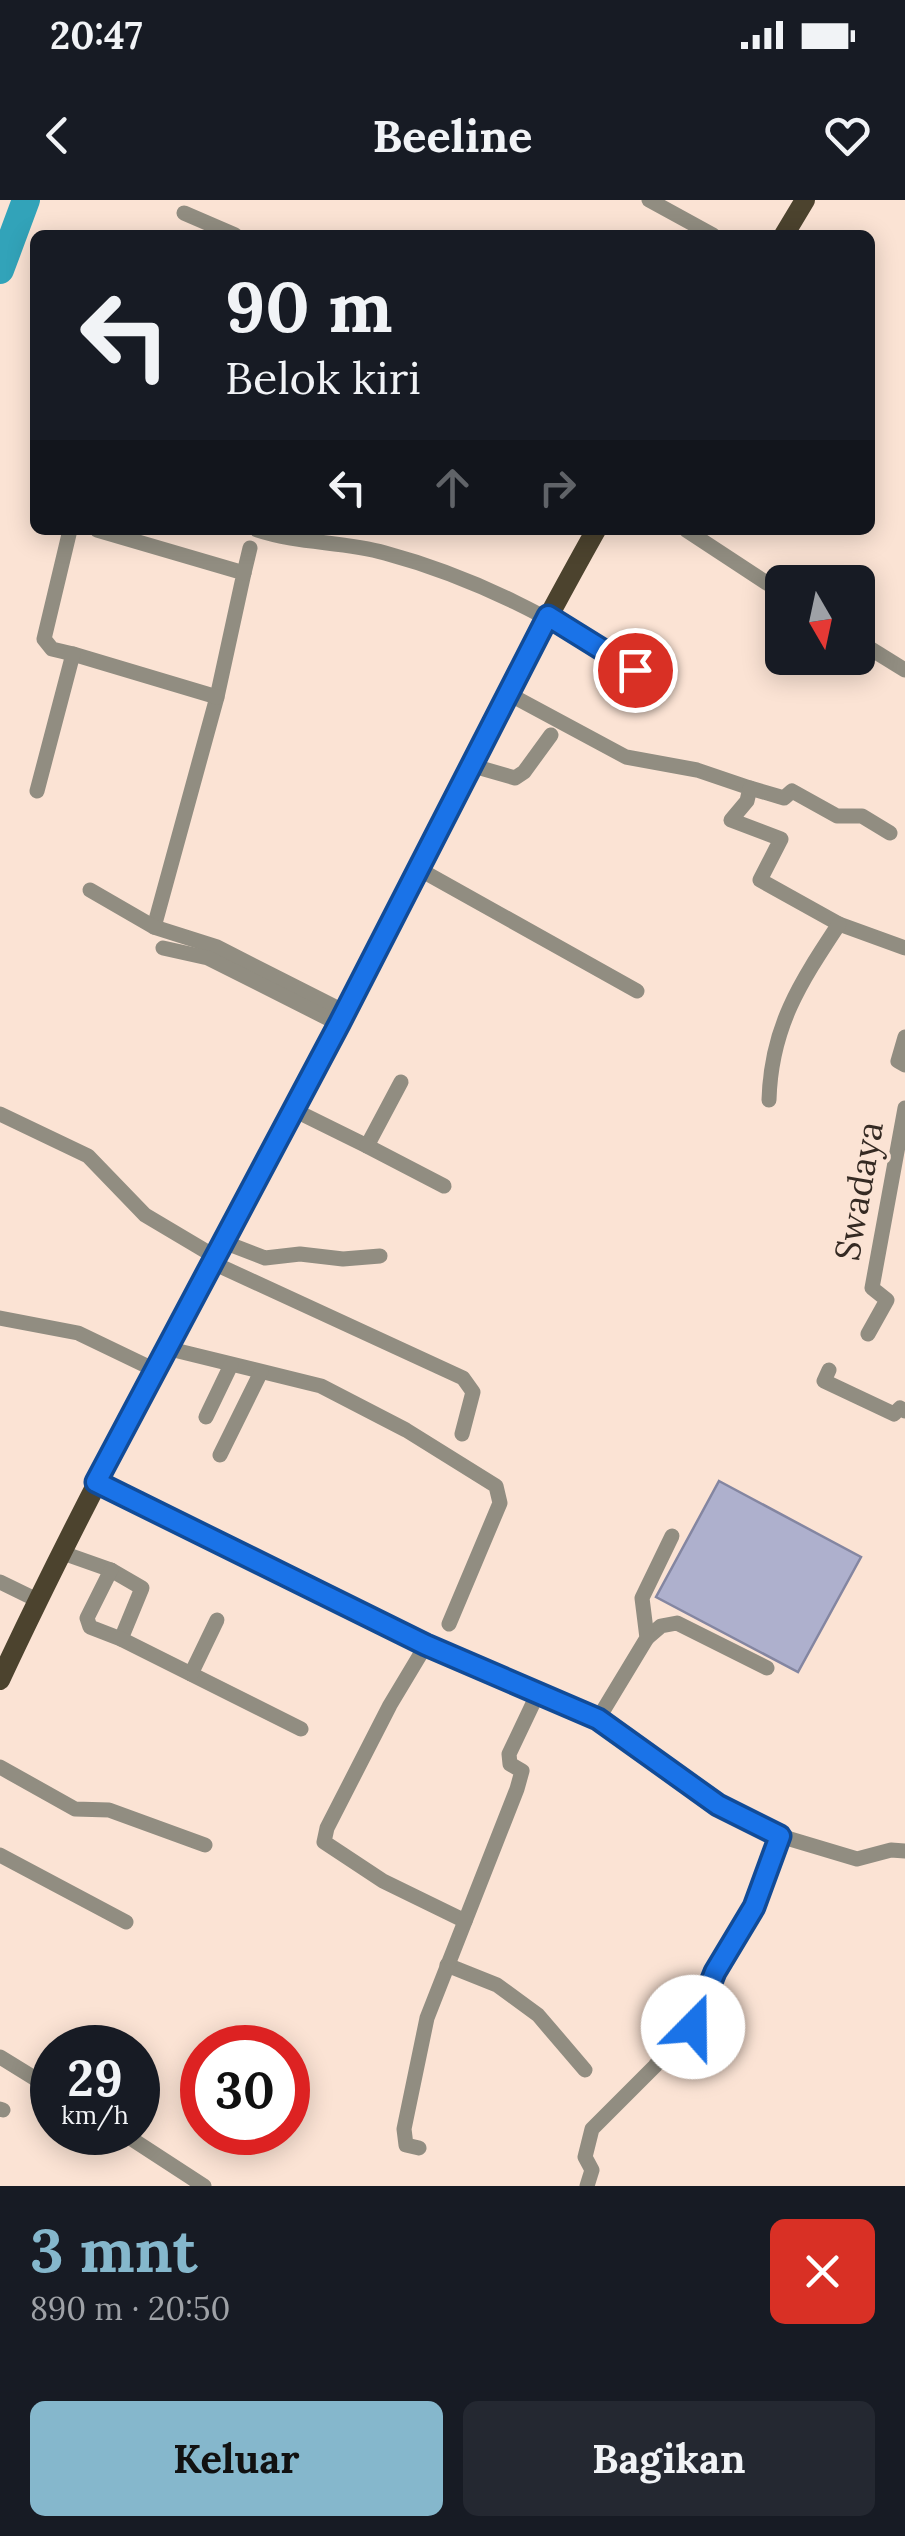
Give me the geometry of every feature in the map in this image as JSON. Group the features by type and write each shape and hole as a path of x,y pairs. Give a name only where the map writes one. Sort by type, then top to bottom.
{"main road":[{"path":"787,230 806,200"},
{"path":"0,1680 96,1482 593,535"}],"street":[{"path":"649,200 703,230"},
{"path":"184,213 224,230"},
{"path":"69,535 44,639 52,649 216,697"},
{"path":"114,535 244,573"},
{"path":"274,535 385,552 483,585 548,616 635,670"},
{"path":"694,535 765,582"},
{"path":"154,927 216,697 250,548"},
{"path":"875,651 905,670"},
{"path":"38,791 73,654"},
{"path":"507,693 626,756 697,770 784,798 792,791 837,816 862,816 890,833"},
{"path":"470,764 515,778 524,772 551,735"},
{"path":"750,788 747,802 732,820 781,839 760,880 839,924 905,948"},
{"path":"416,868 637,991"},
{"path":"90,890 154,927 217,947 342,1018"},
{"path":"769,1100 770,1066 794,991 839,924"},
{"path":"164,948 208,958 342,1018"},
{"path":"905,1037 898,1061 905,1066"},
{"path":"367,1146 401,1082"},
{"name":"Swadaya","path":"868,1334 887,1300 872,1288 902,1148 905,1108"},
{"path":"294,1110 444,1186"},
{"path":"0,1114 88,1156 144,1215 463,1378 473,1392 462,1434"},
{"path":"215,1253 265,1258 300,1254 343,1259 380,1256"},
{"path":"0,1318 78,1333 155,1370"},
{"path":"166,1348 299,1379 336,1393 406,1430 499,1490 498,1508 449,1624"},
{"path":"206,1417 230,1365"},
{"path":"830,1370 824,1381 894,1414 900,1408 905,1411"},
{"path":"220,1454 261,1372"},
{"path":"96,1482 426,1645 598,1719 718,1805 780,1836 857,1859 891,1850 905,1851"},
{"path":"647,1638 642,1598 672,1536"},
{"path":"60,1552 110,1570 143,1591 121,1638"},
{"path":"110,1570 87,1621 90,1628 121,1638 300,1729"},
{"path":"0,1582 37,1600"},
{"path":"191,1674 217,1620"},
{"path":"598,1719 647,1638 661,1626 677,1623 768,1668"},
{"path":"426,1645 390,1704 327,1828 324,1842 383,1882 465,1921"},
{"path":"418,2148 406,2145 406,2108 427,2018 522,1774 508,1760 509,1754 538,1693"},
{"path":"0,1766 75,1809 109,1810 204,1845"},
{"path":"587,2186 592,2170 584,2157 592,2129 655,2066 671,2044 693,2027 715,1972 754,1907 780,1836"},
{"path":"0,1855 126,1922"},
{"path":"447,1965 497,1986 538,2015 585,2070"},
{"path":"0,2058 30,2076"},
{"path":"156,2155 204,2186"}],"building":[{"path":"719,1481 861,1557 798,1672 656,1597"}],"waterway":[{"path":"0,270 26,200"}],"route":[{"path":"635,670 548,616 339,1024 96,1482 426,1645 598,1719 718,1805 780,1836 754,1907 715,1972 693,2027"}]}
